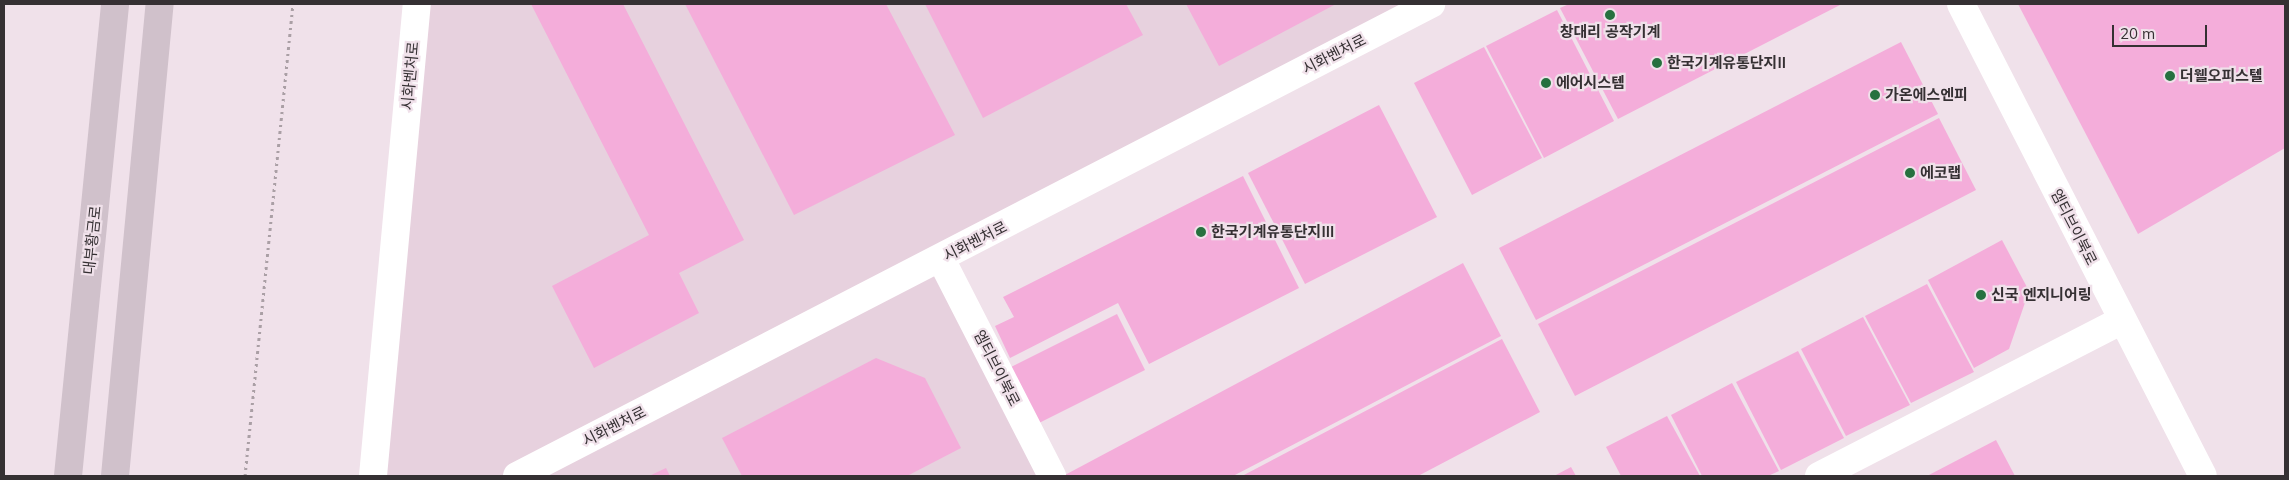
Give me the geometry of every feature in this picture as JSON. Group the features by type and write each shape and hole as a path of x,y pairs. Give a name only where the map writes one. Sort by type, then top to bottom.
{"main road":[{"name":"대부황금로","path":"68,476 115,4"},
{"path":"115,476 160,4"}],"street":[{"name":"시화벤처로","path":"374,476 417,4"},
{"name":"시화벤처로","path":"517,476 941,259 1431,4"},
{"name":"엠티브이북로","path":"1961,4 2121,321 2203,476"},
{"name":"엠티브이북로","path":"941,259 1052,476"},
{"path":"1819,476 2121,321"}],"path":[{"path":"245,476 293,4"}],"shaded area":[{"path":"417,4 1422,4 514,476 373,476"},
{"path":"941,259 1051,476 517,476"}],"building":[{"path":"531,4 623,4 744,240 679,273 699,313 594,368 552,286 649,235"},
{"path":"685,4 886,4 955,135 794,215"},
{"path":"925,4 1126,4 1143,35 983,118"},
{"path":"1186,4 1336,4 1219,66"},
{"name":"한국기계유통단지II","path":"1569,4 1842,4 1618,119 1560,8"},
{"name":"더웰오피스텔","path":"2018,4 2285,4 2285,148 2138,234"},
{"path":"1557,10 1614,121 1544,158 1486,46"},
{"path":"1901,42 1938,114 1536,320 1499,248"},
{"path":"1484,47 1542,158 1472,195 1414,83"},
{"path":"1379,105 1437,217 1305,284 1248,173"},
{"path":"1939,118 1976,190 1575,396 1538,324"},
{"name":"한국기계유통단지III","path":"1243,176 1299,288 1149,364 1118,303 1010,358 995,326 1014,317 1003,297"},
{"path":"2002,240 2029,291 2009,349 1974,368 1928,280"},
{"path":"1463,263 1501,336 1233,476 1063,476"},
{"path":"1927,284 1974,372 1911,403 1865,316"},
{"path":"1117,314 1145,370 1037,424 1009,368"},
{"path":"1863,317 1910,405 1846,436 1801,349"},
{"path":"1502,339 1540,412 1418,476 1242,476"},
{"path":"1798,351 1844,438 1781,470 1736,382"},
{"path":"876,358 925,378 961,448 907,476 742,476 722,438"},
{"path":"1732,383 1779,471 1768,476 1702,476 1671,415"},
{"path":"1667,416 1700,476 1621,476 1606,447"},
{"path":"1996,440 2015,476 1927,476"},
{"path":"1571,467 1576,476 1554,476"},
{"path":"666,468 670,476 649,476"}],"place":[{"name":"창대리 공작기계","path":"1610,15"},
{"name":"한국기계유통단지II","path":"1657,63"},
{"name":"더웰오피스텔","path":"2170,76"},
{"name":"에어시스템","path":"1546,83"},
{"name":"가온에스엔피","path":"1875,95"},
{"name":"에코랩","path":"1910,173"},
{"name":"한국기계유통단지III","path":"1201,232"},
{"name":"신국 엔지니어링","path":"1981,295"}]}
